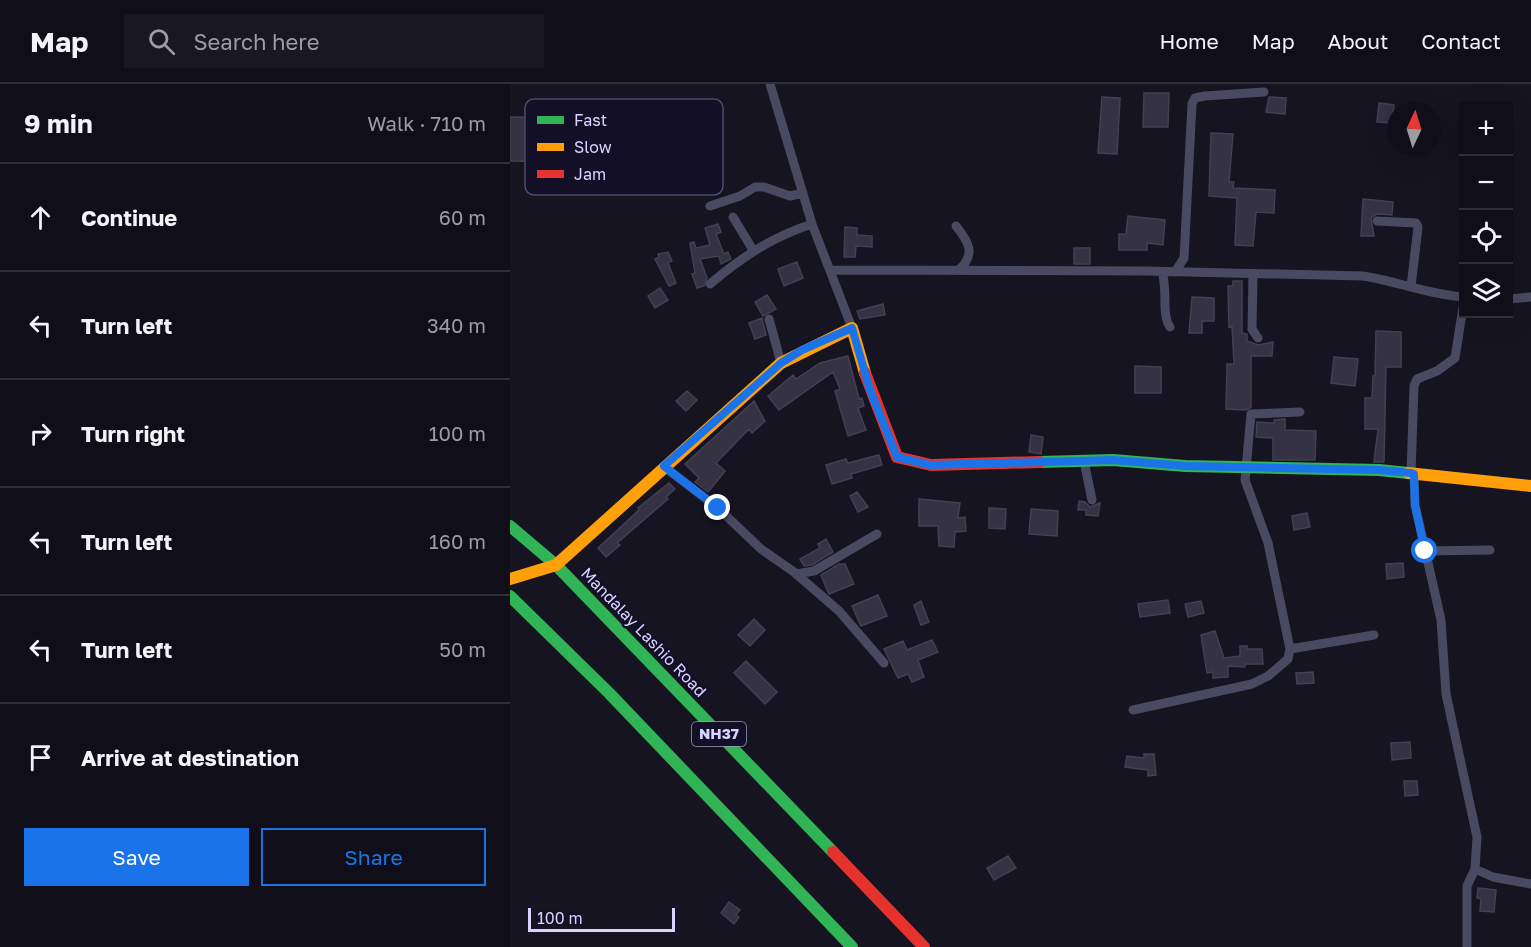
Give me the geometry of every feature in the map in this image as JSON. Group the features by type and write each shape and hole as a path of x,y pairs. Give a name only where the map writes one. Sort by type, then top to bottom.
{"main road":[{"path":"510,579 556,565 781,363 802,350 852,328 870,390 897,457 930,465 1113,460 1246,467 1379,470 1531,486"},
{"name":"Mandalay Lashio Road","path":"510,526 556,565 924,947"},
{"name":"NH37","path":"510,596 641,726 852,947"}],"street":[{"path":"770,84 812,224 852,328"},
{"path":"1175,272 1184,258 1192,104 1195,98 1205,96 1264,92"},
{"path":"710,206 740,196 755,187 764,187 790,196 803,193"},
{"path":"733,217 753,250"},
{"path":"1377,221 1416,223 1418,227 1411,287"},
{"path":"710,285 753,250 784,233 812,224"},
{"path":"956,226 969,242 970,252 967,262 959,270"},
{"path":"830,270 1175,272 1363,276 1459,298"},
{"path":"1162,272 1167,292 1166,321 1170,327"},
{"path":"1253,275 1252,329 1258,338"},
{"path":"1513,299 1531,297"},
{"path":"1461,318 1455,358 1437,371 1417,380 1414,386 1412,474 1415,505 1441,620 1446,694 1477,837 1475,869 1467,886 1467,947"},
{"path":"769,319 781,363"},
{"path":"1133,710 1252,684 1268,676 1288,659 1290,649 1268,543 1245,480 1251,414 1300,412"},
{"path":"1084,461 1092,500"},
{"path":"664,466 718,508 761,549 796,574 839,611 884,663"},
{"path":"796,574 814,571 877,534"},
{"path":"1425,551 1490,550"},
{"path":"1290,649 1374,635"},
{"path":"1475,869 1493,877 1531,885"}],"building":[{"path":"1144,93 1169,93 1168,127 1143,127"},
{"path":"1102,97 1120,98 1117,154 1098,153"},
{"path":"1269,97 1286,98 1285,114 1266,112"},
{"path":"1379,103 1387,104 1387,123 1377,122"},
{"path":"510,117 525,117 525,161 510,161"},
{"path":"1211,133 1233,134 1229,182 1234,182 1233,188 1275,190 1274,213 1256,212 1253,246 1235,245 1237,198 1209,196"},
{"path":"1363,199 1393,202 1392,215 1377,214 1371,218 1374,236 1361,236"},
{"path":"1128,216 1165,220 1163,245 1147,243 1147,250 1119,250 1119,234 1126,234"},
{"path":"718,224 721,232 716,234 724,254 728,252 731,259 721,264 719,256 700,259 707,278 704,286 697,288 692,274 695,273 690,243 694,242 696,248 710,245 705,228"},
{"path":"845,227 857,228 857,235 872,236 872,247 856,246 855,257 844,257"},
{"path":"1074,248 1090,248 1090,264 1074,264"},
{"path":"668,252 672,261 668,263 676,283 669,286 655,259 659,257 658,254"},
{"path":"797,262 803,278 784,286 778,269"},
{"path":"1233,281 1242,281 1242,333 1247,334 1247,341 1258,345 1273,342 1272,356 1251,356 1251,407 1246,410 1226,409 1227,364 1234,364 1232,326 1229,327 1228,286 1233,286"},
{"path":"660,288 668,300 655,308 648,296"},
{"path":"767,295 776,309 763,316 755,302"},
{"path":"1192,297 1214,298 1214,321 1202,321 1202,333 1189,333"},
{"path":"883,304 885,315 860,319 857,311"},
{"path":"762,318 766,335 755,339 749,323"},
{"path":"1376,331 1401,332 1401,367 1386,367 1384,462 1374,462 1378,429 1365,429 1365,398 1372,398 1373,376 1375,376"},
{"path":"848,356 859,399 862,398 864,406 858,408 866,430 848,436 835,391 840,389 833,372 779,410 768,396 793,375 796,379 820,363"},
{"path":"1334,357 1358,359 1355,386 1331,383"},
{"path":"1135,366 1161,367 1161,393 1135,393"},
{"path":"687,391 697,400 686,411 676,401"},
{"path":"754,401 765,421 752,433 749,429 716,463 725,471 708,492 695,482 699,478 685,464"},
{"path":"1285,419 1285,430 1316,431 1315,460 1273,460 1273,438 1256,437 1257,422 1274,423 1274,420"},
{"path":"1031,435 1043,437 1041,454 1029,452"},
{"path":"879,455 882,465 851,474 852,478 832,484 826,465 846,459 848,463"},
{"path":"669,483 675,489 666,497 668,499 617,543 620,545 606,557 598,548 639,510 638,508"},
{"path":"857,492 868,507 858,512 850,496"},
{"path":"919,499 960,503 958,518 965,517 966,531 955,532 954,547 939,546 938,526 919,526"},
{"path":"1079,501 1085,502 1090,507 1100,503 1098,516 1086,515 1086,510 1078,510"},
{"path":"989,508 1006,509 1005,529 989,528"},
{"path":"1031,509 1058,511 1057,536 1029,534"},
{"path":"1307,513 1310,527 1294,530 1292,516"},
{"path":"826,539 833,552 812,565 804,566 800,559 820,548 818,544"},
{"path":"1403,563 1404,577 1387,579 1386,564"},
{"path":"839,564 845,564 854,584 829,594 821,575"},
{"path":"878,595 887,616 861,626 852,606"},
{"path":"1168,600 1170,613 1140,617 1138,604"},
{"path":"921,601 929,622 921,625 914,605"},
{"path":"1201,601 1204,613 1188,617 1185,604"},
{"path":"754,619 765,630 750,646 738,635"},
{"path":"1215,631 1224,658 1240,656 1240,646 1247,646 1247,649 1262,649 1263,664 1245,664 1245,667 1228,666 1228,677 1213,678 1213,672 1207,673 1201,635"},
{"path":"932,640 938,652 918,660 924,677 912,682 908,674 898,678 884,649 903,641 907,650"},
{"path":"746,661 777,692 765,704 734,673"},
{"path":"1313,672 1314,683 1297,684 1296,673"},
{"path":"1410,742 1411,758 1392,760 1391,743"},
{"path":"1144,754 1154,754 1156,775 1148,776 1148,770 1125,767 1127,756 1144,758"},
{"path":"1404,781 1417,781 1418,795 1405,796"},
{"path":"1008,856 1016,868 994,880 987,868"},
{"path":"1478,888 1496,890 1494,912 1480,911 1481,899 1477,898"},
{"path":"729,902 740,910 736,915 739,917 734,924 721,913"}],"traffic: fast":[{"path":"1040,462 1113,460 1185,466 1379,470 1408,473"},
{"path":"510,526 556,565 833,852"},
{"path":"510,596 609,693 852,947"}],"traffic: slow":[{"path":"510,579 556,565 781,363 852,328 865,373"},
{"path":"1408,473 1531,486"}],"traffic: jam":[{"path":"865,373 897,457 931,465 1040,462"},
{"path":"833,852 924,947"}],"route":[{"path":"718,508 664,466 781,363 802,350 852,328 858,342 870,390 897,457 930,465 1113,460 1185,466 1379,470 1411,473 1414,474 1415,505 1425,551"}]}
